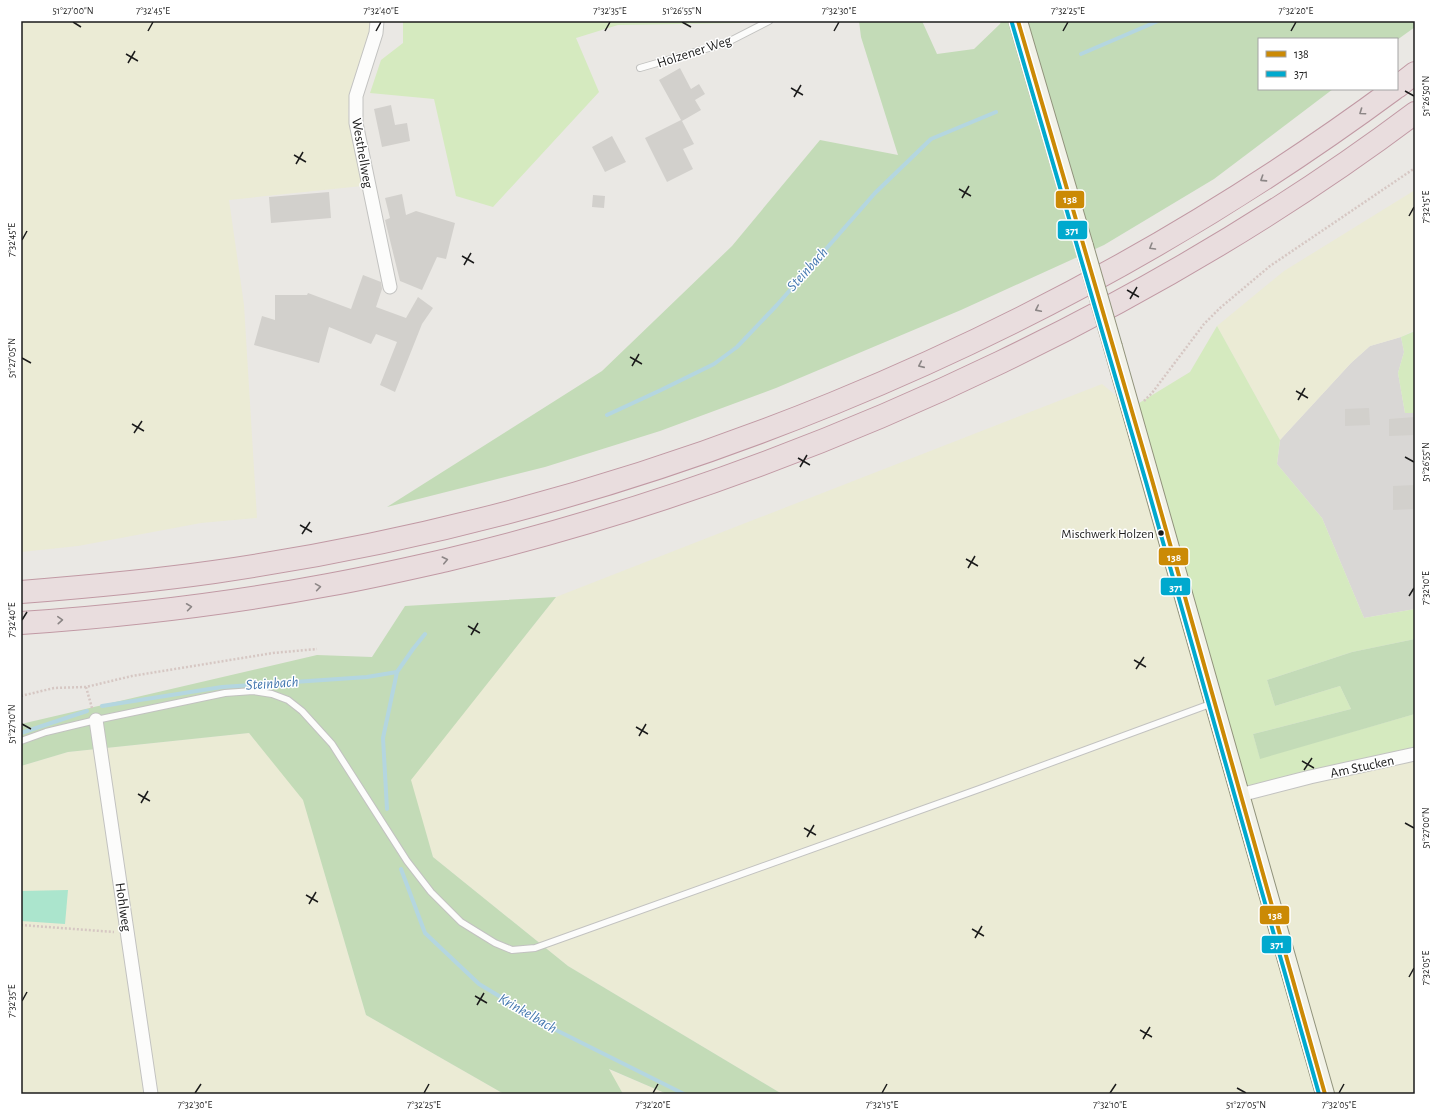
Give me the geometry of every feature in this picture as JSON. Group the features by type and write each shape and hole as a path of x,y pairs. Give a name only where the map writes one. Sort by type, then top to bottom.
{"highway":[{"path":"1398,85 1415,73"},
{"path":"21,592 150,580 213,572 329,552 429,531 573,494 670,464 738,440 841,401 945,355 1054,301 1132,259 1241,194 1296,158 1393,90"},
{"path":"21,623 152,612 217,604 337,584 490,549 583,524 749,470 863,425 962,381 1070,329 1193,260 1257,221 1314,184 1415,113"}],"main road":[{"path":"1018,21 1131,408 1325,1094"}],"street":[{"name":"Westhellweg","path":"377,21 376,33 356,96 356,123 390,287"},
{"name":"Hohlweg","path":"96,720 151,1094"},
{"name":"Am Stucken","path":"1240,795 1310,777 1415,754"}],"lane":[{"name":"Holzener Weg","path":"640,68 726,42 769,21"},
{"path":"21,741 46,732 96,720 225,693 252,691 272,694 288,700 302,711 332,744 407,861 431,892 461,922 495,943 512,950 535,948 982,788 1215,702"}],"path":[{"path":"1131,408 1141,403 1152,393 1204,324 1226,303 1270,266 1415,168"},
{"path":"21,696 54,688 86,686 132,676 226,660 273,653 317,649"},
{"path":"86,686 96,720"},
{"path":"21,925 128,933"}],"shaded area":[{"path":"1401,337 1404,352 1398,373 1405,413 1415,413 1415,609 1364,618 1322,518 1277,464 1280,440 1351,363 1370,346"}],"green space":[{"path":"21,21 372,21 372,25 350,90 348,114 362,186 229,200 244,305 257,518 201,523 78,546 21,552"},
{"path":"403,21 743,21 740,23 618,25 576,38 599,92 493,207 456,196 434,99 370,93 381,60 403,43"},
{"path":"859,21 922,21 937,54 974,49 1000,24 1001,21 1415,21 1415,27 1398,39 1398,38 1258,38 1258,90 1332,90 1214,179 1104,245 961,310 776,388 660,431 545,467 387,507 602,371 732,246 820,140 898,155 861,37"},
{"path":"1415,190 1415,330 1401,337 1370,346 1351,363 1280,440 1217,326 1284,271"},
{"path":"1217,326 1280,440 1277,464 1322,518 1364,618 1415,609 1415,639 1352,652 1267,680 1275,706 1340,686 1351,709 1253,734 1260,758 1415,714 1415,754 1240,795 1131,408 1190,372"},
{"path":"1415,331 1415,413 1405,413 1398,373 1404,352 1401,337"},
{"path":"1102,384 1131,408 1240,795 1415,754 1415,1094 782,1094 568,966 433,857 410,780 556,597"},
{"path":"556,597 411,780 433,857 568,966 782,1094 667,1094 609,1069 623,1094 504,1094 366,1015 303,800 249,733 68,752 21,766 21,724 317,655 372,657 405,606"},
{"path":"1415,639 1415,714 1260,759 1253,734 1351,709 1340,686 1275,706 1267,680 1352,652"},
{"path":"249,733 303,799 366,1015 504,1094 21,1094 21,766 68,752"},
{"path":"68,890 65,924 21,921 21,891"},
{"path":"608,1069 667,1094 623,1094"}],"building":[{"path":"680,68 691,89 699,84 705,94 695,100 701,110 682,121 694,144 683,149 693,169 667,182 645,138 681,120 659,80"},
{"path":"391,105 395,125 407,123 410,141 382,147 374,109"},
{"path":"612,136 626,162 605,172 592,147"},
{"path":"329,192 331,218 271,223 269,197"},
{"path":"402,194 406,215 416,211 455,223 446,259 437,257 422,290 400,281 385,220 390,218 385,198"},
{"path":"593,195 605,196 604,208 592,207"},
{"path":"363,275 381,282 382,289 376,307 406,318 418,297 433,308 422,324 395,392 380,385 397,342 376,334 371,344 329,327 319,363 254,345 262,316 275,320 275,295 307,295 308,293 351,309"},
{"path":"1369,408 1370,425 1345,426 1345,409"},
{"path":"1415,417 1415,435 1389,436 1389,419"},
{"path":"1415,485 1415,509 1393,510 1393,486"}],"waterway":[{"name":"Steinbach","path":"1081,54 1158,21"},
{"name":"Steinbach","path":"607,415 714,364 737,347 777,305 875,193 931,139 996,112"},
{"name":"Steinbach","path":"102,706 222,687 367,677 397,672 425,634"},
{"name":"Krinkelbach","path":"387,809 383,738 397,672"},
{"name":"Steinbach","path":"21,733 87,711"},
{"name":"Krinkelbach","path":"401,869 425,933 479,984 554,1029 684,1094"}],"transit line":[{"name":"138","path":"1018,21 1152,480 1325,1094"},
{"name":"371","path":"1012,23 1146,482 1319,1094"}],"place":[{"name":"Mischwerk Holzen","path":"1161,533"}]}
